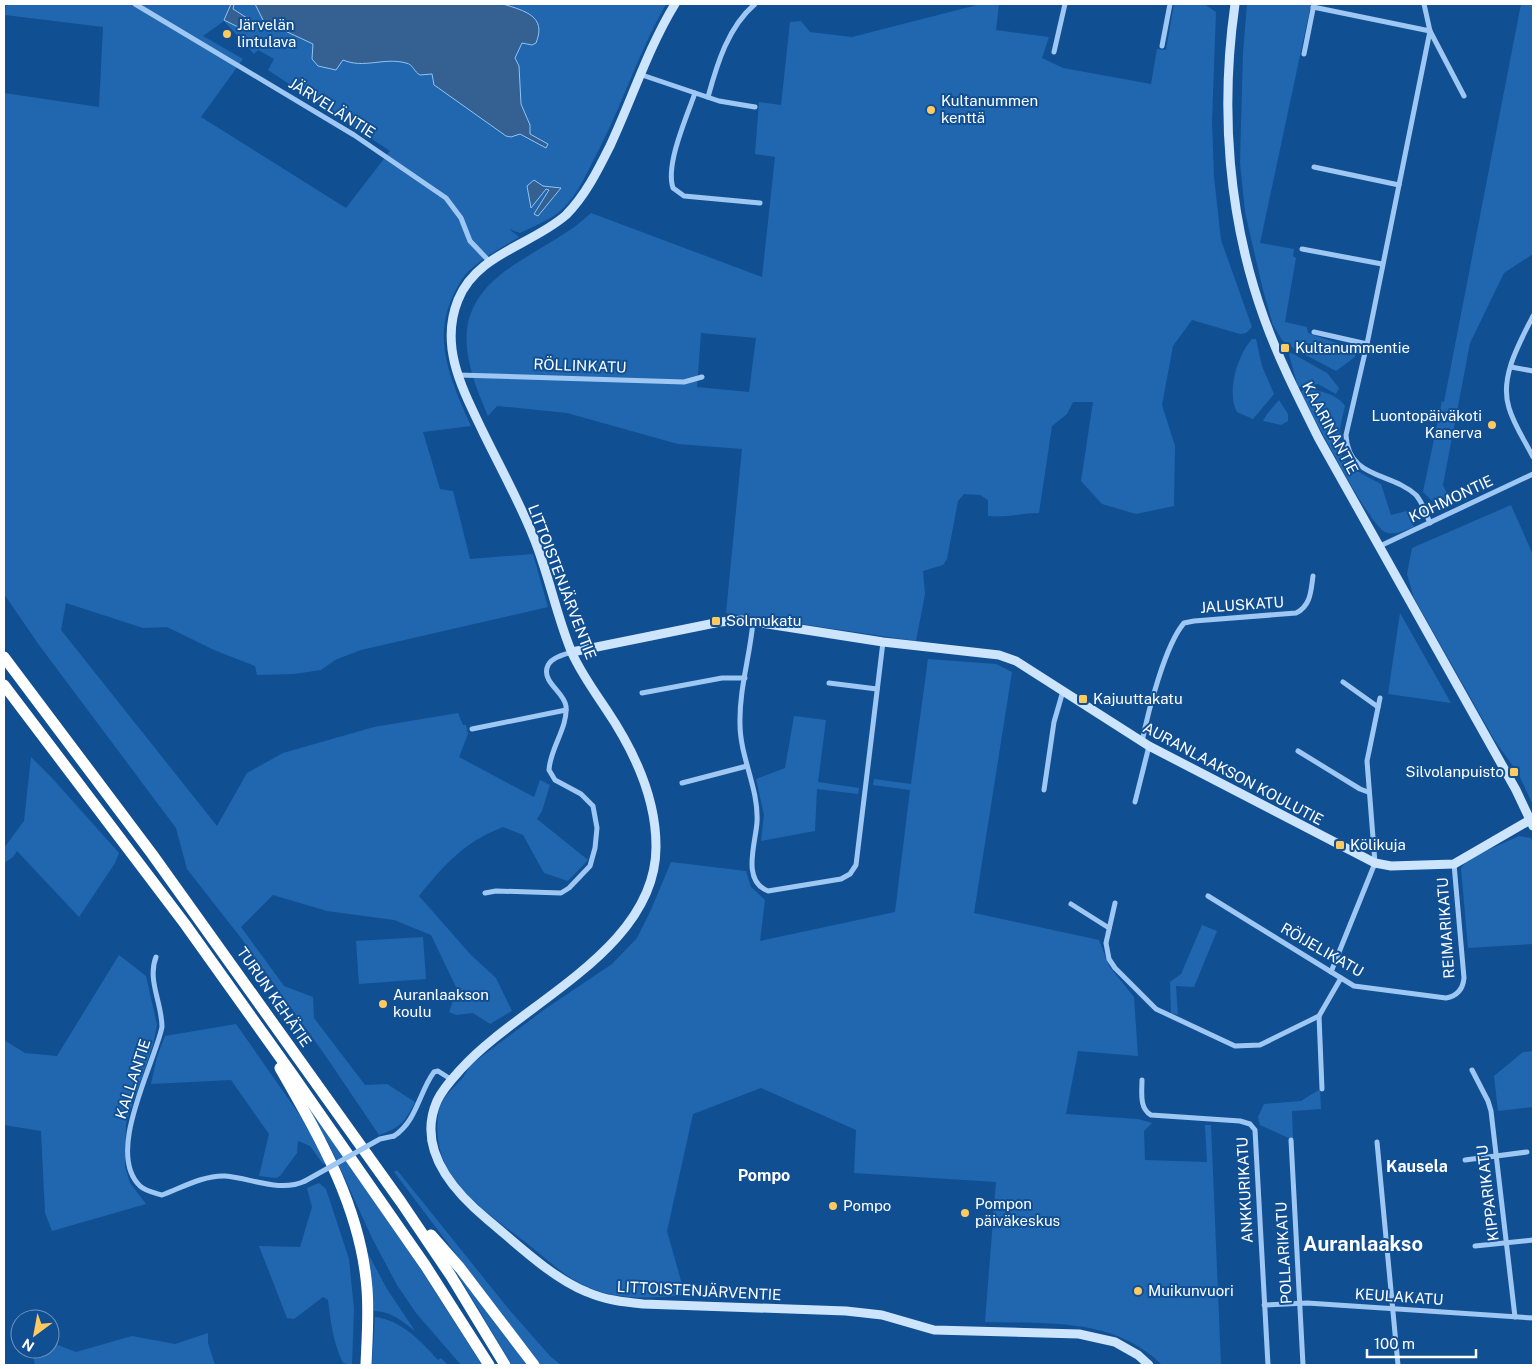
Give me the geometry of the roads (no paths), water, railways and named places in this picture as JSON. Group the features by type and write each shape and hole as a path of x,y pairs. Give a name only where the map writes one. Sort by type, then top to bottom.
{"highway":[{"path":"4,650 34,698"},
{"name":"TURUN KEHÄTIE","path":"4,657 99,781 402,1202 451,1276 505,1365"},
{"name":"TURUN KEHÄTIE","path":"4,685 185,924 425,1266 488,1365"},
{"path":"251,1019 322,1142 338,1175 354,1222 367,1289 366,1365"},
{"path":"402,1202 460,1268 534,1365"}],"street":[{"name":"JÄRVELÄNTIE","path":"135,4 354,135 446,198 461,218 470,241 490,262"},
{"name":"LITTOISTENJÄRVENTIE","path":"675,4 602,162 579,200 549,227 490,262 466,286 454,314 451,342 457,375 463,393 534,536 572,652 638,767 653,820 656,838 655,863 640,904 614,941 574,978 492,1039 452,1080 438,1099 432,1117 434,1148 448,1181 467,1203 563,1280 589,1293 612,1300 643,1304 882,1315 934,1330 1078,1334 1115,1342 1138,1355 1149,1365"},
{"path":"708,97 725,46 740,21 755,4"},
{"path":"1054,52 1065,4"},
{"path":"1162,46 1170,4"},
{"name":"KAARINANTIE","path":"1235,4 1228,75 1228,132 1234,198 1244,250 1263,316 1288,376 1321,442 1532,823"},
{"path":"1424,4 1430,31 1464,96"},
{"path":"1304,54 1313,5 1430,31"},
{"path":"1430,31 1367,344 1346,435 1350,455 1364,469 1415,495 1423,506 1430,523"},
{"path":"642,74 708,97 755,107"},
{"path":"695,93 677,148 671,177 673,188 684,196 760,203"},
{"path":"1314,167 1399,185"},
{"path":"1302,249 1382,264"},
{"path":"1533,316 1515,353 1507,384 1507,400 1513,417 1533,457"},
{"path":"1314,332 1367,344"},
{"path":"1511,367 1533,371"},
{"name":"RÖLLINKATU","path":"457,375 684,382 702,377"},
{"name":"KOHMONTIE","path":"1380,546 1533,474"},
{"name":"JALUSKATU","path":"1145,744 1156,687 1178,632 1184,623 1296,613 1303,609 1308,602 1313,576"},
{"name":"AURANLAAKSON KOULUTIE","path":"572,652 727,621 753,622 883,642 1006,656 1145,744 1375,863 1416,866 1454,864 1532,823"},
{"path":"753,622 740,725 757,818 753,869 758,885 768,891 848,876 855,869 858,859 883,642"},
{"path":"485,893 496,891 561,893 585,874 592,862 597,828 593,806 581,794 555,780 549,770 566,710 564,699 548,679 546,670 549,664 556,658 572,652"},
{"path":"642,693 722,678 745,678"},
{"path":"1343,682 1378,707"},
{"path":"829,683 877,689"},
{"path":"1044,790 1054,722 1063,692"},
{"path":"1331,972 1375,863 1368,792 1368,752 1380,698"},
{"path":"472,729 566,710"},
{"path":"1135,802 1145,744"},
{"path":"1298,751 1368,792"},
{"path":"682,783 747,766"},
{"name":"REIMARIKATU","path":"1454,864 1464,974 1460,990"},
{"name":"RÖIJELIKATU","path":"1208,896 1359,988 1437,998 1450,997 1460,990"},
{"path":"1115,903 1106,943 1109,958 1119,973 1144,999 1162,1013 1230,1044 1247,1047 1260,1045 1320,1016"},
{"path":"1071,904 1109,928"},
{"name":"KALLANTIE","path":"156,957 151,969 162,1015 162,1027 132,1116 128,1137 132,1174 140,1186 162,1195 213,1177 225,1176 284,1185 297,1185 380,1139 394,1136 416,1111 434,1072 438,1071 452,1080"},
{"path":"1322,1089 1320,1016 1341,978"},
{"name":"KIPPARIKATU","path":"1472,1070 1490,1106 1515,1317"},
{"name":"ANKKURIKATU","path":"1142,1080 1143,1104 1146,1112 1151,1115 1240,1121 1250,1124 1255,1130 1268,1365"},
{"name":"POLLARIKATU","path":"1291,1140 1302,1365"},
{"path":"1377,1142 1398,1365"},
{"path":"1465,1160 1527,1152"},
{"path":"1475,1246 1533,1240"},
{"name":"KEULAKATU","path":"1264,1305 1299,1303 1533,1318"}],"place":[{"name":"Järvelän lintulava","path":"227,34"},
{"name":"Kultanummen kenttä","path":"931,110"},
{"name":"Kultanummentie","path":"1285,348"},
{"name":"Luontopäiväkoti Kanerva","path":"1492,425"},
{"name":"Solmukatu","path":"716,621"},
{"name":"Kajuuttakatu","path":"1083,699"},
{"name":"Silvolanpuisto","path":"1514,772"},
{"name":"Kölikuja","path":"1340,845"},
{"name":"Auranlaakson koulu","path":"383,1004"},
{"name":"Pompo","path":"833,1206"},
{"name":"Pompon päiväkeskus","path":"965,1213"},
{"name":"Muikunvuori","path":"1138,1291"}],"district":[{"name":"Kausela","path":"1417,1166"},
{"name":"Pompo","path":"764,1175"},
{"name":"Auranlaakso","path":"1363,1244"}]}
